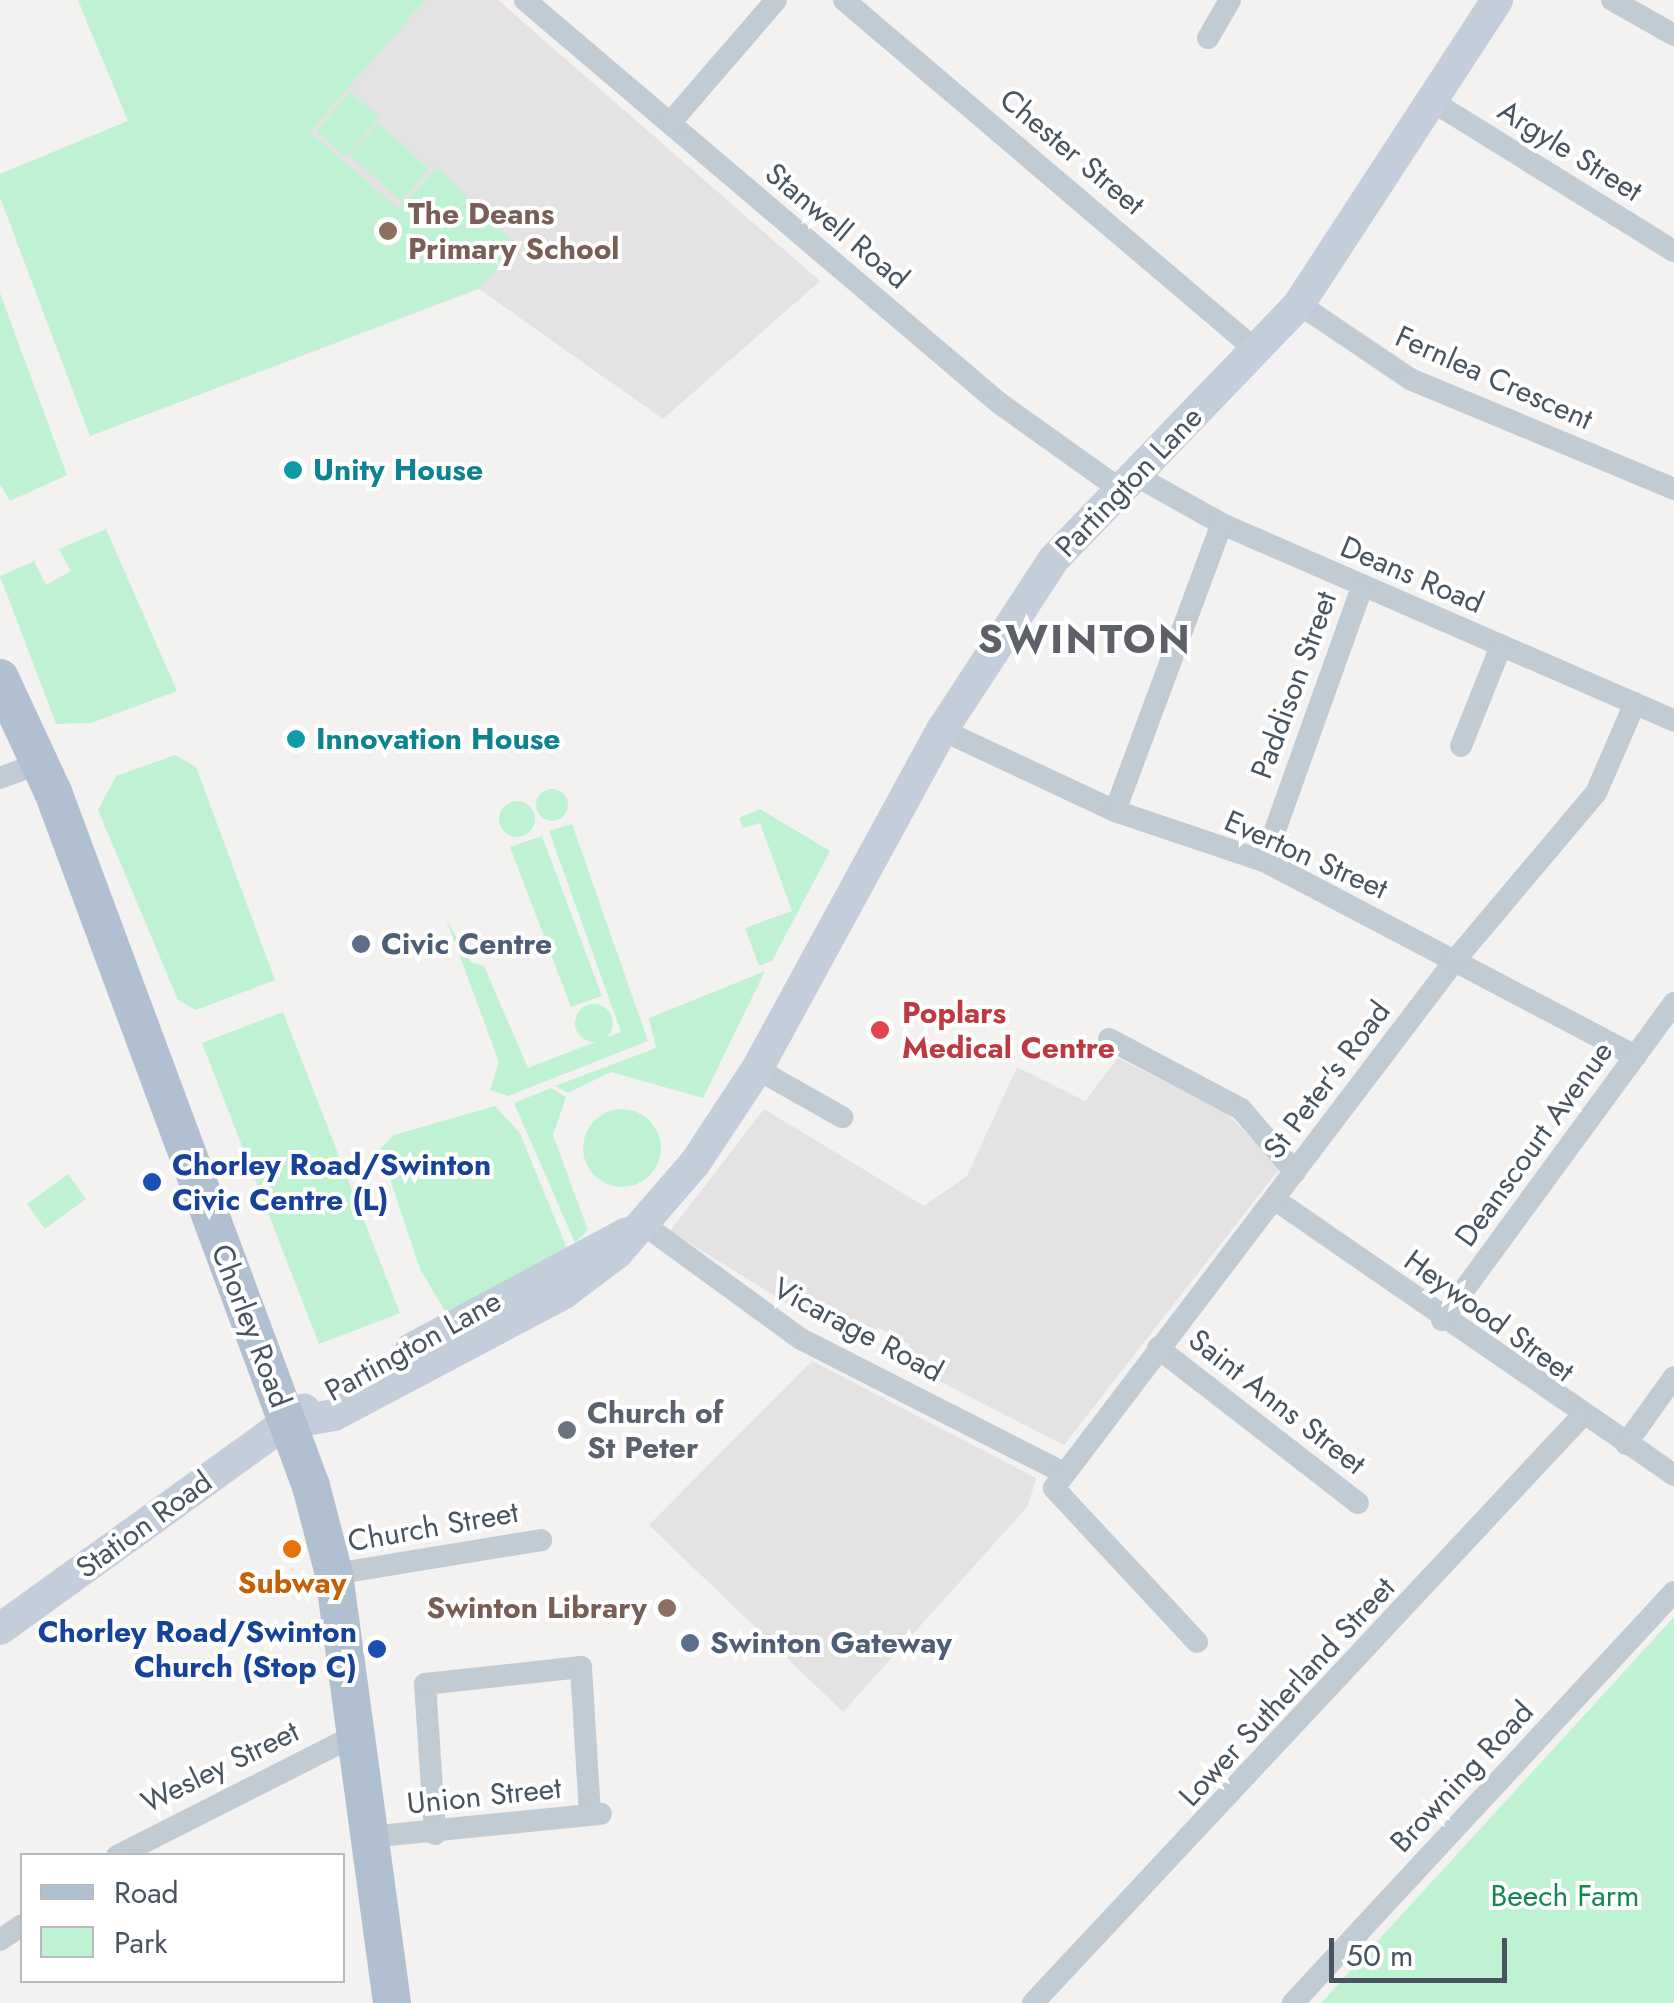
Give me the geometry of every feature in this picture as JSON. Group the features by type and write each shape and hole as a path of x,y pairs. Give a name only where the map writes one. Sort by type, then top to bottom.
{"main road":[{"name":"Partington Lane","path":"289,1423 334,1416 564,1293 602,1268 632,1227 695,1163 757,1068 942,730 1054,558 1126,481 1258,352 1299,304 1435,103 1497,0"},
{"name":"Chorley Road","path":"0,678 40,763 289,1423 334,1574 352,1737 392,2003"},
{"name":"Station Road","path":"0,1628 289,1423"}],"street":[{"name":"Stanwell Road","path":"525,0 999,403 1126,481"},
{"path":"670,123 776,0"},
{"name":"Chester Street","path":"844,0 1258,352"},
{"path":"1208,38 1230,0"},
{"path":"1612,0 1674,35"},
{"name":"Argyle Street","path":"1435,103 1674,251"},
{"name":"Fernlea Crescent","path":"1299,304 1410,379 1674,489"},
{"name":"Deans Road","path":"1126,481 1674,721"},
{"path":"1115,811 1222,524"},
{"name":"Paddison Street","path":"1264,861 1362,587"},
{"path":"1461,746 1501,646"},
{"name":"St Peter's Road","path":"1058,1480 1456,959 1596,793 1635,702"},
{"name":"Everton Street","path":"942,730 1115,811 1264,861 1636,1056"},
{"path":"0,778 40,763"},
{"name":"Deanscourt Avenue","path":"1442,1320 1674,1003"},
{"path":"1109,1040 1241,1109 1295,1172"},
{"path":"757,1068 842,1117"},
{"name":"Heywood Street","path":"1274,1199 1580,1418 1674,1474"},
{"name":"Vicarage Road","path":"632,1227 801,1339 1058,1480"},
{"name":"Saint Anns Street","path":"1158,1348 1358,1503"},
{"path":"1626,1444 1674,1377"},
{"name":"Lower Sutherland Street","path":"1033,2003 1580,1418"},
{"path":"1058,1480 1196,1642"},
{"name":"Church Street","path":"334,1574 541,1540"},
{"name":"Browning Road","path":"1293,2003 1674,1592"},
{"name":"Union Street","path":"369,1837 435,1834 597,1814 581,1667 425,1684 435,1834"},
{"name":"Wesley Street","path":"123,1853 352,1737"}],"shaded area":[{"name":"The Deans Primary School","path":"78,0 498,0 820,281 663,419 479,289 90,436 0,197 0,174 128,121"},
{"path":"1118,1058 1227,1113 1280,1168 1064,1445 908,1365 909,1344 878,1328 866,1339 836,1334 670,1231 764,1109 924,1206 967,1176 1017,1067 1085,1101"},
{"path":"812,1361 1036,1478 1028,1506 843,1712 649,1525"}],"green space":[{"path":"78,0 425,0 310,132 399,209 437,167 518,246 479,288 90,436 0,197 0,174 128,121"},
{"path":"350,92 380,117 345,157 316,131"},
{"path":"378,123 429,169 401,201 349,155"},
{"path":"0,293 67,475 10,501 0,484"},
{"path":"106,529 177,691 91,723 56,724 0,576 34,561 46,585 71,571 59,549"},
{"path":"175,755 196,767 275,980 196,1010 178,1000 98,810 116,776"},
{"path":"552,789 563,794 568,805 563,816 552,821 541,816 536,805 541,794"},
{"path":"517,801 530,806 535,819 530,832 517,837 504,832 499,819 504,806"},
{"path":"760,809 830,851 772,961 759,966 745,928 792,911 760,823 743,828 739,818"},
{"path":"572,824 648,1041 508,1096 490,1090 499,1062 446,919 471,962 484,966 528,1068 621,1032 549,831"},
{"path":"542,836 602,996 571,1007 510,847"},
{"path":"765,971 703,1098 611,1072 568,1093 555,1086 656,1048 649,1018"},
{"path":"594,1004 607,1010 613,1023 607,1036 594,1042 581,1036 575,1023 581,1010"},
{"path":"283,1012 400,1313 319,1344 202,1043"},
{"path":"551,1088 566,1097 553,1135 588,1230 575,1243 514,1103"},
{"path":"495,1106 520,1133 568,1251 446,1313 420,1269 380,1149 394,1135"},
{"path":"614,1109 630,1109 655,1126 661,1148 655,1170 644,1181 630,1187 614,1187 589,1170 583,1156 583,1140 600,1115"},
{"path":"68,1174 86,1199 45,1229 27,1204"},
{"name":"Beech Farm","path":"1674,1617 1674,2003 1321,2003"}],"place":[{"name":"The Deans Primary School","path":"388,231"},
{"name":"Unity House","path":"293,470"},
{"name":"Innovation House","path":"296,739"},
{"name":"Civic Centre","path":"361,944"},
{"name":"Poplars Medical Centre","path":"880,1030"},
{"name":"Chorley Road/Swinton Civic Centre (L)","path":"152,1182"},
{"name":"Church of St Peter","path":"567,1430"},
{"name":"Subway","path":"292,1549"},
{"name":"Swinton Library","path":"667,1608"},
{"name":"Swinton Gateway","path":"690,1643"},
{"name":"Chorley Road/Swinton Church (Stop C)","path":"377,1649"}],"district":[{"name":"SWINTON","path":"1085,639"}]}
